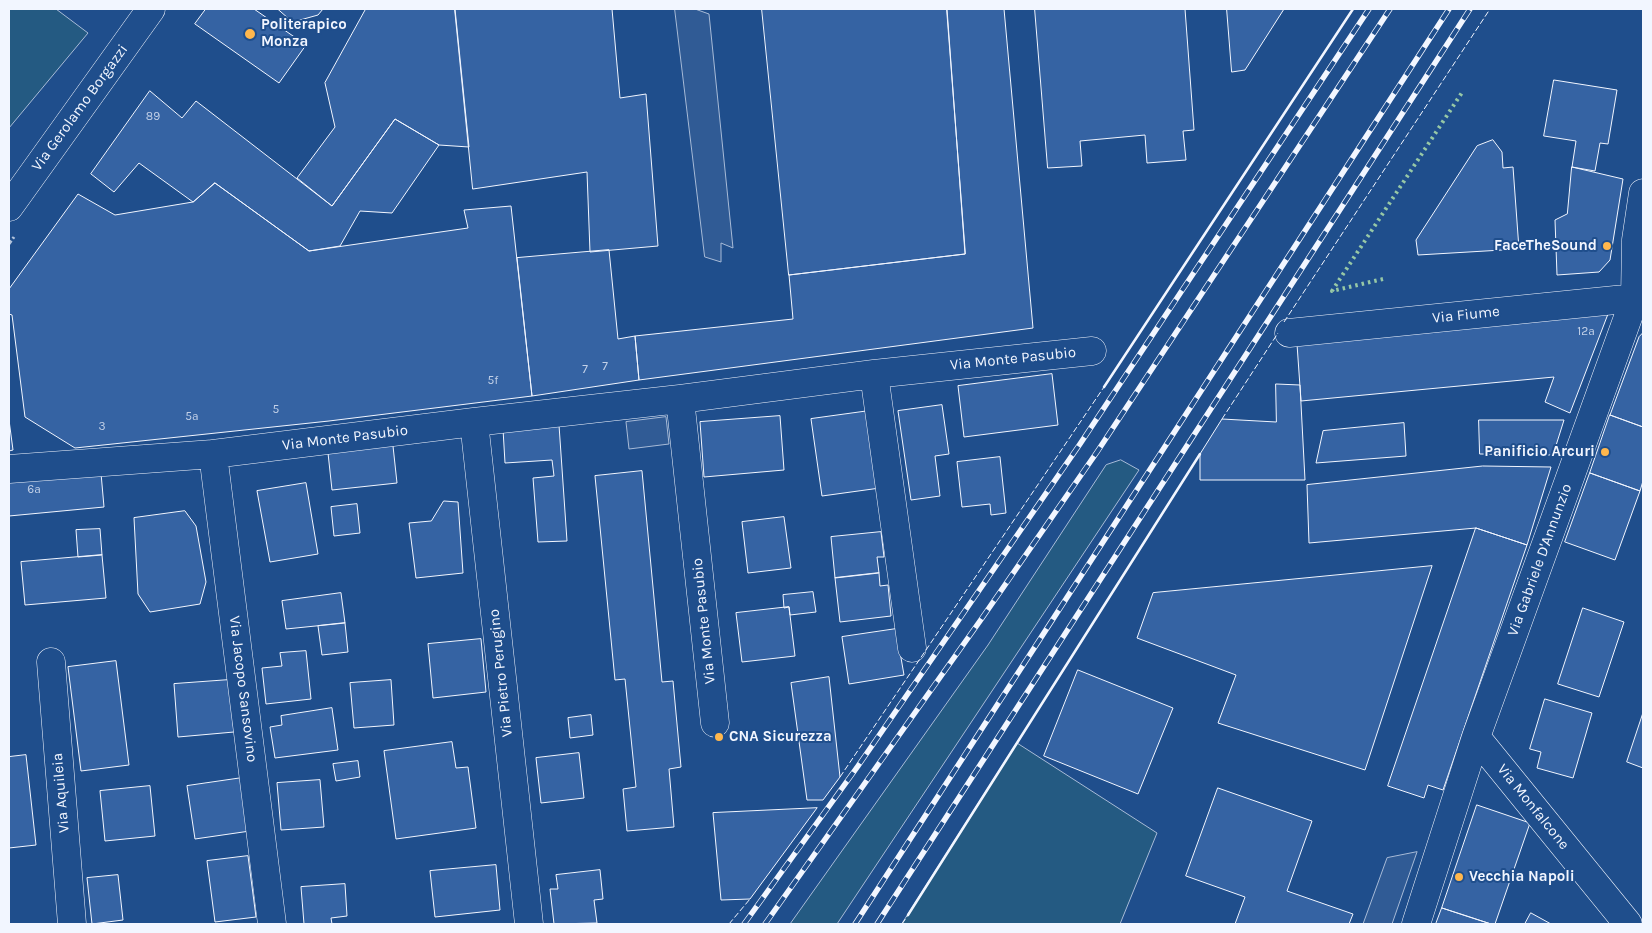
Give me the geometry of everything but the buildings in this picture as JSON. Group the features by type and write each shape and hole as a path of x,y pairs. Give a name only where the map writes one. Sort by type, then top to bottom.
{"street":[{"name":"Via Gerolamo Borgazzi","path":"9,207 151,9"},
{"name":"Via Gabriele D'Annunzio","path":"1416,924 1476,737 1639,298 1636,240 1643,193"},
{"name":"Via Fiume","path":"1289,333 1639,298"},
{"name":"Via Monte Pasubio","path":"9,469 214,454 874,374 1092,351"},
{"path":"874,374 912,648"},
{"name":"Via Monte Pasubio","path":"680,399 715,723"},
{"name":"Via Pietro Perugino","path":"474,422 528,924"},
{"name":"Via Jacopo Sansovino","path":"214,454 272,924"},
{"name":"Via Aquileia","path":"51,662 72,924"},
{"name":"Via Monfalcone","path":"1476,737 1628,924"}],"shaded area":[{"path":"9,9 56,9 88,33 9,128"},
{"path":"675,9 695,9 709,14 733,248 721,243 721,262 705,257"},
{"path":"666,417 669,444 629,449 626,422"},
{"path":"1121,460 1139,470 837,924 790,924 988,645 1106,465"},
{"path":"1017,743 1157,833 1120,924 902,924"},
{"path":"1417,852 1392,924 1363,924 1387,858"}],"railway":[{"path":"744,924 858,766 1080,444 1369,9"},
{"path":"765,924 980,621 1097,452 1390,9"},
{"path":"855,924 1449,9"},
{"path":"877,924 1470,9"}],"hedge":[{"path":"1383,279 1332,291 1463,91"}],"fence":[{"path":"1284,322 1490,9"},
{"path":"1222,419 1278,333"},
{"path":"840,777 1104,387"},
{"path":"729,924 750,899"},
{"path":"902,924 908,915"}],"wall":[{"path":"1104,387 1353,9"},
{"path":"908,915 1200,454"}],"place":[{"name":"Politerapico Monza","path":"250,34"},
{"name":"FaceTheSound","path":"1607,246"},
{"name":"Panificio Arcuri","path":"1605,452"},
{"name":"CNA Sicurezza","path":"719,737"},
{"name":"Vecchia Napoli","path":"1459,877"}]}
